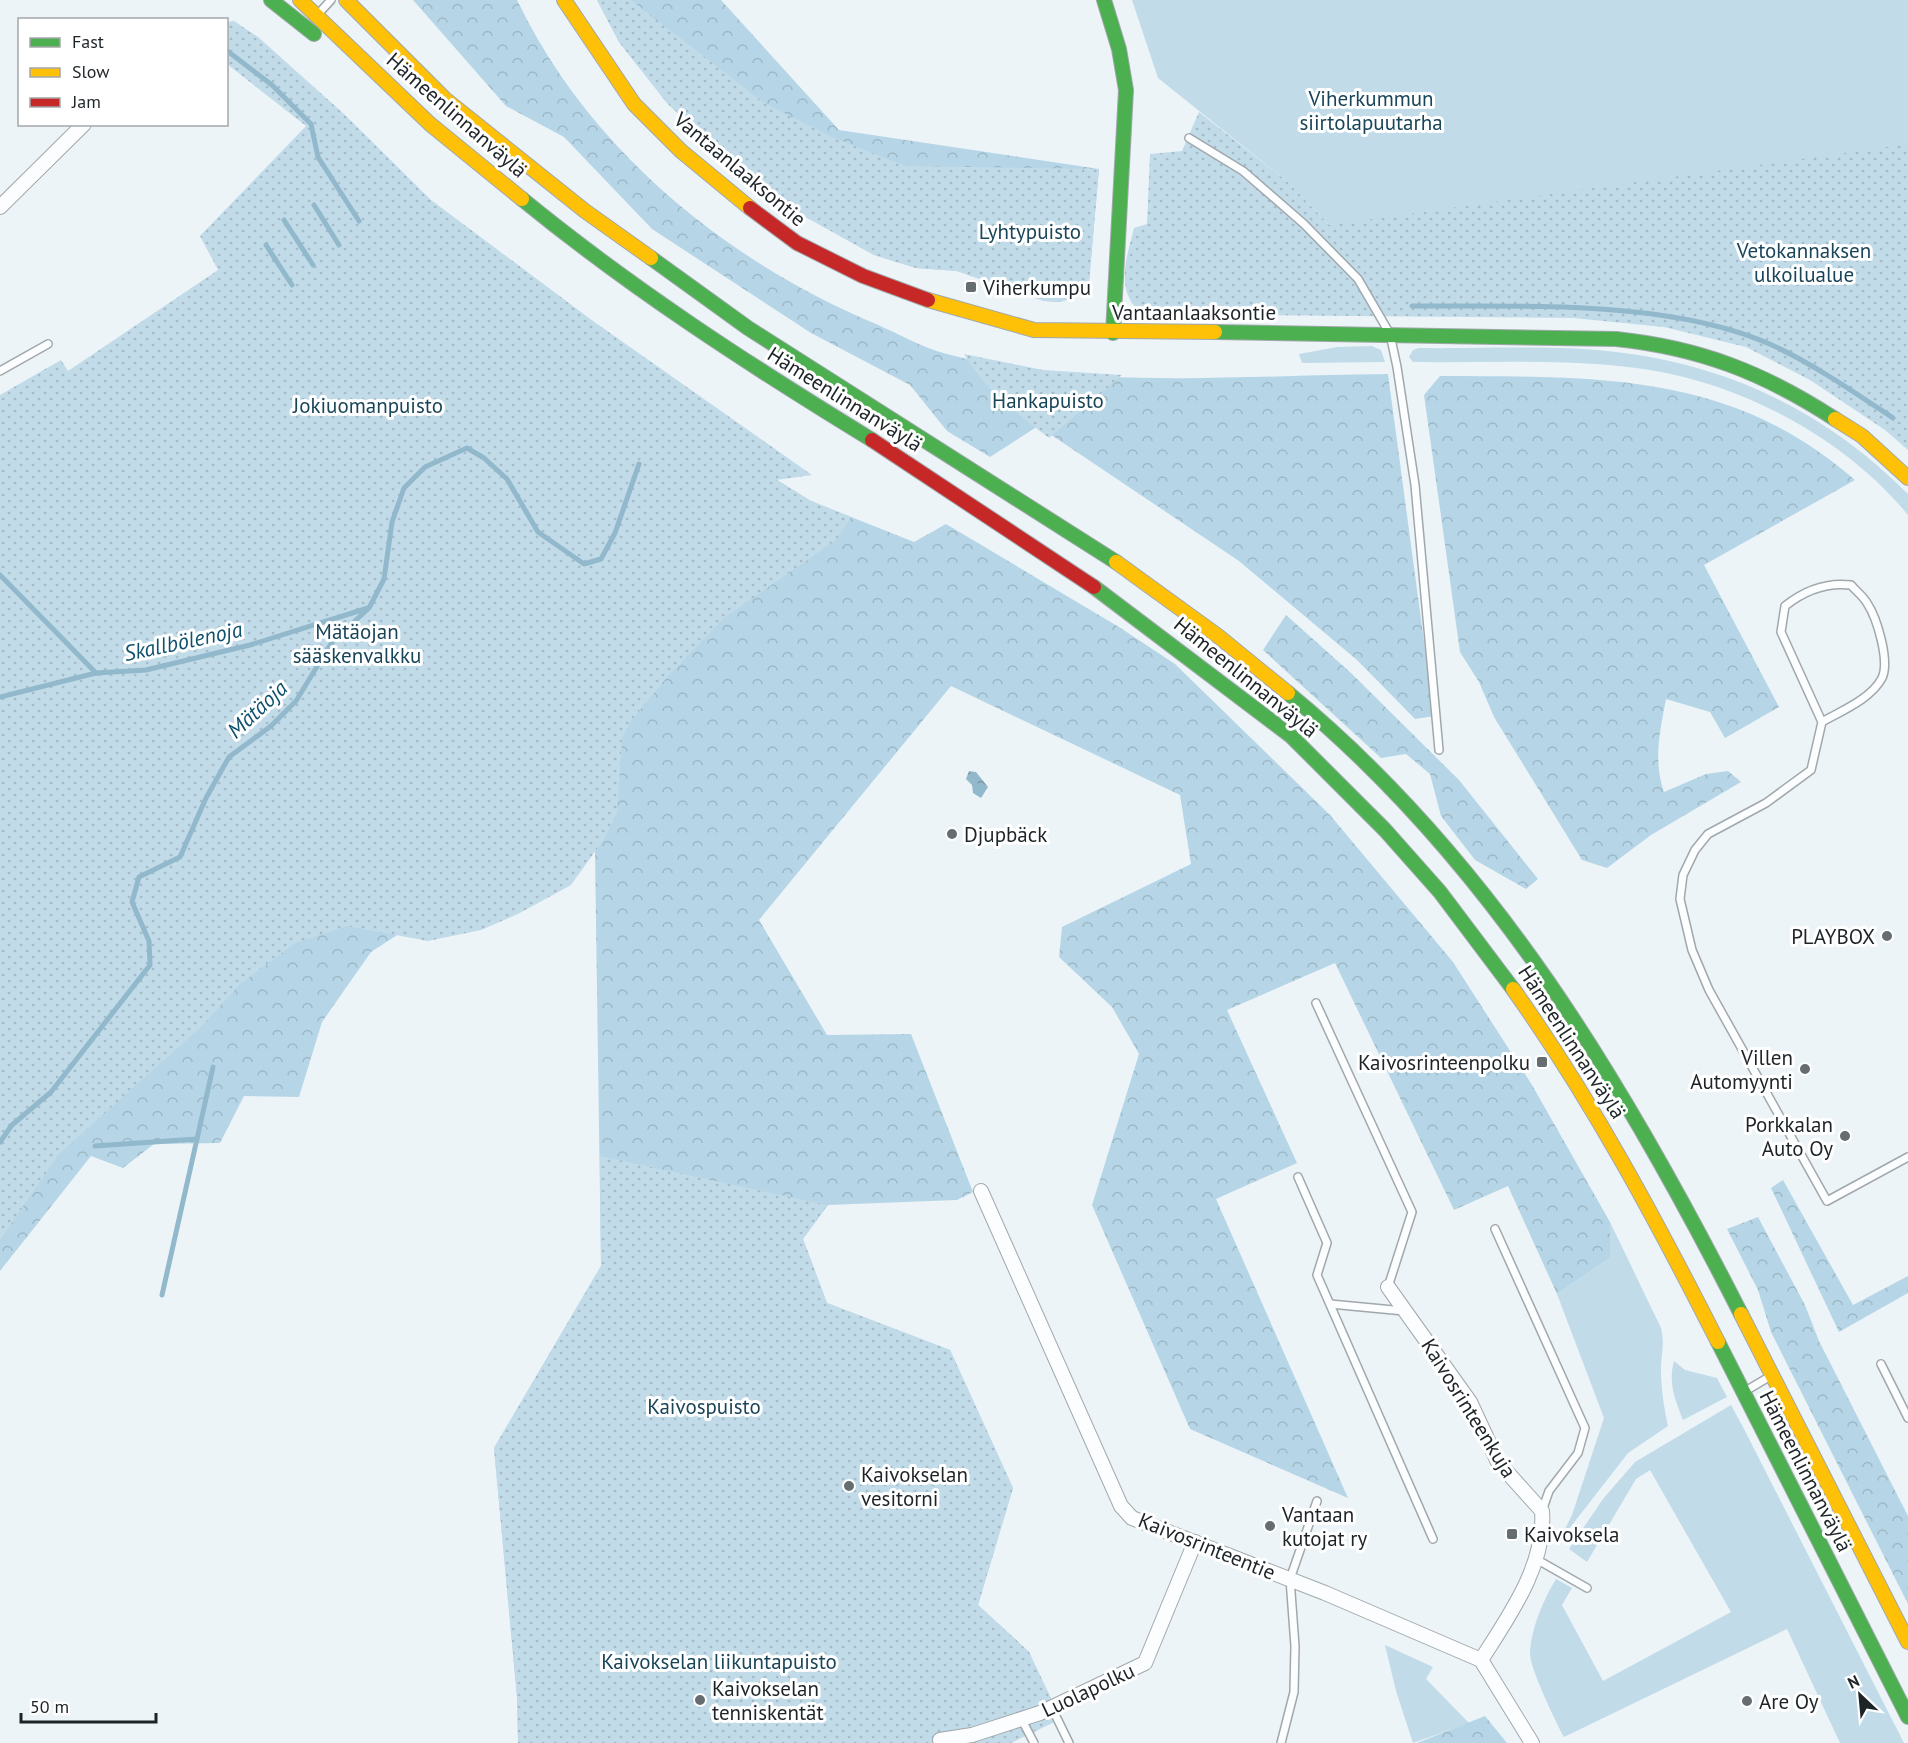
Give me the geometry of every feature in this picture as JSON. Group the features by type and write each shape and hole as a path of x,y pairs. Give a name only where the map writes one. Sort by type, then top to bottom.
{"main road":[{"path":"271,0 430,124"},
{"name":"Hämeenlinnanväylä","path":"300,0 430,124 566,235 729,352 904,460 1077,574 1291,735 1385,830 1440,892 1548,1038 1606,1131 1660,1230 1908,1717"},
{"name":"Hämeenlinnanväylä","path":"346,0 445,99 585,211 748,328 1097,548 1218,636 1307,709 1406,804 1519,938 1572,1014 1632,1109 1694,1221 1908,1641"},
{"name":"Vantaanlaaksontie","path":"564,0 634,104 681,151 797,243 863,276 982,317 1034,330 1616,339 1660,344 1740,367 1791,390 1862,436 1908,478"},
{"path":"1104,0 1119,49 1126,90 1113,333"}],"street":[{"path":"0,207 82,126"},
{"name":"Kaivosrinteentie","path":"981,1191 1121,1506 1132,1518 1290,1579 1481,1660"},
{"name":"Kaivosrinteenkuja","path":"1388,1287 1470,1402 1498,1462 1542,1511"},
{"path":"1532,1743 1481,1660 1508,1617 1536,1559 1541,1538 1542,1511"},
{"name":"Luolapolku","path":"940,1740 972,1735 1022,1720 1052,1708 1144,1663 1195,1542"}],"lane":[{"path":"316,16 331,0"},
{"path":"1189,138 1243,171 1304,224 1358,279 1390,334 1414,485 1439,750"},
{"path":"0,371 48,344"},
{"path":"1822,722 1865,697 1882,678 1886,657 1876,625 1868,604 1851,585 1834,583 1800,594 1785,606 1781,632 1822,722 1811,770 1766,802 1708,834 1695,850 1683,875 1680,899 1692,950 1709,990 1827,1201 1908,1157"},
{"path":"1316,1003 1412,1212 1388,1287"},
{"path":"1298,1177 1327,1243 1317,1275 1433,1539"},
{"path":"1495,1229 1585,1428 1578,1453 1549,1491 1542,1511"},
{"path":"1330,1304 1406,1311"},
{"path":"1881,1364 1908,1418"},
{"path":"1742,1392 1772,1375"},
{"path":"1281,1743 1294,1692 1295,1646 1290,1579 1317,1501"},
{"path":"1536,1559 1587,1588"},
{"path":"1052,1708 1069,1743"},
{"path":"1022,1720 1034,1743"}],"green space":[{"path":"413,0 517,0 547,54 582,105 623,152 667,195 715,233 767,268 820,298 929,348 1006,367 1085,376 1215,378 1388,374 1434,716 1415,719 1357,660 1239,561 1038,426 990,457 947,431 910,385 811,333 652,229 564,137 506,106"},
{"name":"Lyhtypuisto","path":"597,0 721,0 839,130 1099,169 1089,282 1076,297 1060,302 1044,301 957,271 916,268 874,255 804,216 740,173 667,103 619,42"},
{"name":"Lyhtypuisto","path":"597,0 631,0 764,103 832,137 905,166 1099,169 1089,282 1076,297 1060,302 1044,301 957,271 916,268 874,255 804,216 740,173 667,103 619,42"},
{"name":"Viherkummun siirtolapuutarha","path":"1132,0 1908,0 1908,192 1329,225 1289,183 1158,78"},
{"name":"Jokiuomanpuisto","path":"234,21 258,37 344,114 431,200 593,321 812,475 776,480 811,501 851,517 836,540 724,618 668,676 630,722 622,739 617,813 604,839 571,885 518,914 481,930 428,941 347,926 295,943 239,985 201,1027 58,1155 0,1240 0,395 61,360 68,371 218,270 200,236 306,126 228,65 228,22"},
{"name":"Vetokannaksen ulkoilualue","path":"1199,112 1289,183 1329,225 1908,144 1908,450 1885,430 1810,380 1746,347 1664,327 1573,318 1144,314 1134,306 1128,296 1125,274 1134,228 1147,224 1150,154 1182,151"},
{"path":"1372,346 1381,350 1385,362 1302,363 1299,354 1337,347"},
{"path":"1419,348 1599,350 1665,360 1704,370 1778,399 1813,418 1846,441 1908,494 1908,515 1883,488 1825,440 1792,420 1722,388 1686,377 1621,366 1561,362 1413,362 1409,357 1413,350"},
{"name":"Hankapuisto","path":"964,354 1043,370 1122,375 1049,438 992,390 981,379"},
{"path":"1440,376 1552,377 1606,381 1659,388 1710,399 1760,418 1808,444 1855,480 1704,565 1779,707 1725,738 1710,712 1666,699 1658,757 1664,792 1706,774 1728,771 1741,782 1651,835 1607,868 1582,860 1494,717 1479,682 1460,652 1424,395"},
{"path":"711,439 811,501 914,542 946,524 1119,627 1175,664 1330,815 1453,962 1532,1085 1610,1222 1610,1258 1557,1294 1508,1186 1454,1210 1335,963 1227,1010 1297,1163 1216,1199 1348,1498 1190,1429 1092,1205 1139,1054 1112,1007 1059,957 1062,927 1191,864 1180,795 951,686 759,920 827,1035 911,1034 973,1192 957,1200 828,1205 803,1239 827,1303 950,1350 1013,1488 978,1605 1029,1652 1048,1695 518,1743 517,1697 494,1448 601,1266 595,852 454,898 371,952 322,1022 299,1097 244,1096 220,1143 154,1144 123,1168 91,1156 0,1271 0,627"},
{"path":"1286,615 1351,673 1459,780 1538,879 1526,889 1475,860 1441,816 1430,774 1406,754 1381,758 1263,650"},
{"name":"Kaivospuisto","path":"600,1156 827,1205 803,1239 827,1303 950,1350 1013,1488 978,1605 1029,1652 1061,1719 1011,1743 518,1743 517,1697 494,1448 601,1266"},
{"path":"1783,1180 1853,1305 1908,1276 1908,1293 1839,1332 1771,1188"},
{"path":"1758,1217 1805,1305 1819,1341 1908,1516 1908,1604 1771,1332 1758,1290 1727,1229"},
{"path":"1610,1222 1661,1328 1662,1384 1668,1426 1628,1453 1558,1543 1572,1515 1604,1418 1557,1294 1610,1258"},
{"path":"1674,1361 1685,1370 1717,1378 1727,1397 1683,1420 1672,1384"},
{"path":"1731,1405 1904,1743 1840,1743 1787,1629 1564,1737 1560,1730 1539,1683 1530,1654 1538,1615 1556,1579 1572,1588 1562,1605 1603,1681 1731,1612 1650,1470 1636,1479 1587,1562 1569,1549 1603,1499 1635,1462"},
{"path":"1385,1645 1433,1667 1426,1679 1469,1723 1413,1743 1396,1691"},
{"path":"1485,1716 1507,1743 1417,1743"}],"water":[{"path":"969,771 976,772 988,787 981,798 973,793 972,785 966,779"}],"waterway":[{"path":"228,52 272,85 311,124 318,157 359,221"},
{"path":"314,205 339,245"},
{"path":"284,220 313,265"},
{"path":"266,245 292,285"},
{"path":"1412,306 1595,309 1643,313 1732,330 1788,353 1819,370 1893,418"},
{"name":"Mätäoja","path":"0,1142 12,1125 51,1092 150,965 149,941 132,902 139,877 180,857 206,798 229,757 271,726 296,701 332,642 369,608 384,579 392,522 404,488 425,467 467,448 484,458 507,479 538,532 584,564 601,559 615,533 639,464"},
{"path":"0,575 96,673"},
{"name":"Skallbölenoja","path":"0,697 96,673 146,670 250,645 368,608"},
{"path":"197,1139 213,1067"},
{"path":"95,1146 197,1139 162,1295"}],"traffic: fast":[{"path":"271,0 314,34"},
{"path":"1104,0 1119,49 1126,90 1113,333"},
{"path":"522,199 649,295 782,384 872,440"},
{"path":"651,258 748,328 1116,562"},
{"path":"1215,332 1616,339 1647,343 1704,356 1731,365 1783,388 1835,419"},
{"path":"1094,587 1291,736 1385,830 1440,892 1513,989"},
{"path":"1288,693 1361,758 1428,828 1490,902 1547,980 1600,1060 1649,1143 1741,1314"},
{"path":"1718,1342 1908,1717"}],"traffic: slow":[{"path":"300,0 430,124 522,199"},
{"path":"346,0 445,99 585,211 651,258"},
{"path":"564,0 634,104 681,151 750,208"},
{"path":"928,300 1034,330 1215,332"},
{"path":"1835,419 1862,436 1908,478"},
{"path":"1116,562 1218,636 1288,693"},
{"path":"1513,989 1570,1074 1622,1161 1718,1342"},
{"path":"1741,1314 1908,1642"}],"traffic: jam":[{"path":"750,208 797,243 863,276 928,300"},
{"path":"872,440 1094,587"}],"place":[{"name":"Viherkumpu","path":"971,287"},
{"name":"Djupbäck","path":"952,834"},
{"name":"PLAYBOX","path":"1887,936"},
{"name":"Kaivosrinteenpolku","path":"1542,1062"},
{"name":"Villen Automyynti","path":"1805,1069"},
{"name":"Porkkalan Auto Oy","path":"1845,1136"},
{"name":"Kaivokselan vesitorni","path":"849,1486"},
{"name":"Vantaan kutojat ry","path":"1270,1526"},
{"name":"Kaivoksela","path":"1512,1534"},
{"name":"Kaivokselan tenniskentät","path":"700,1700"},
{"name":"Are Oy","path":"1747,1701"}],"park label":[{"name":"Mätäojan sääskenvalkku","path":"357,643"},
{"name":"Kaivokselan liikuntapuisto","path":"719,1661"}]}
